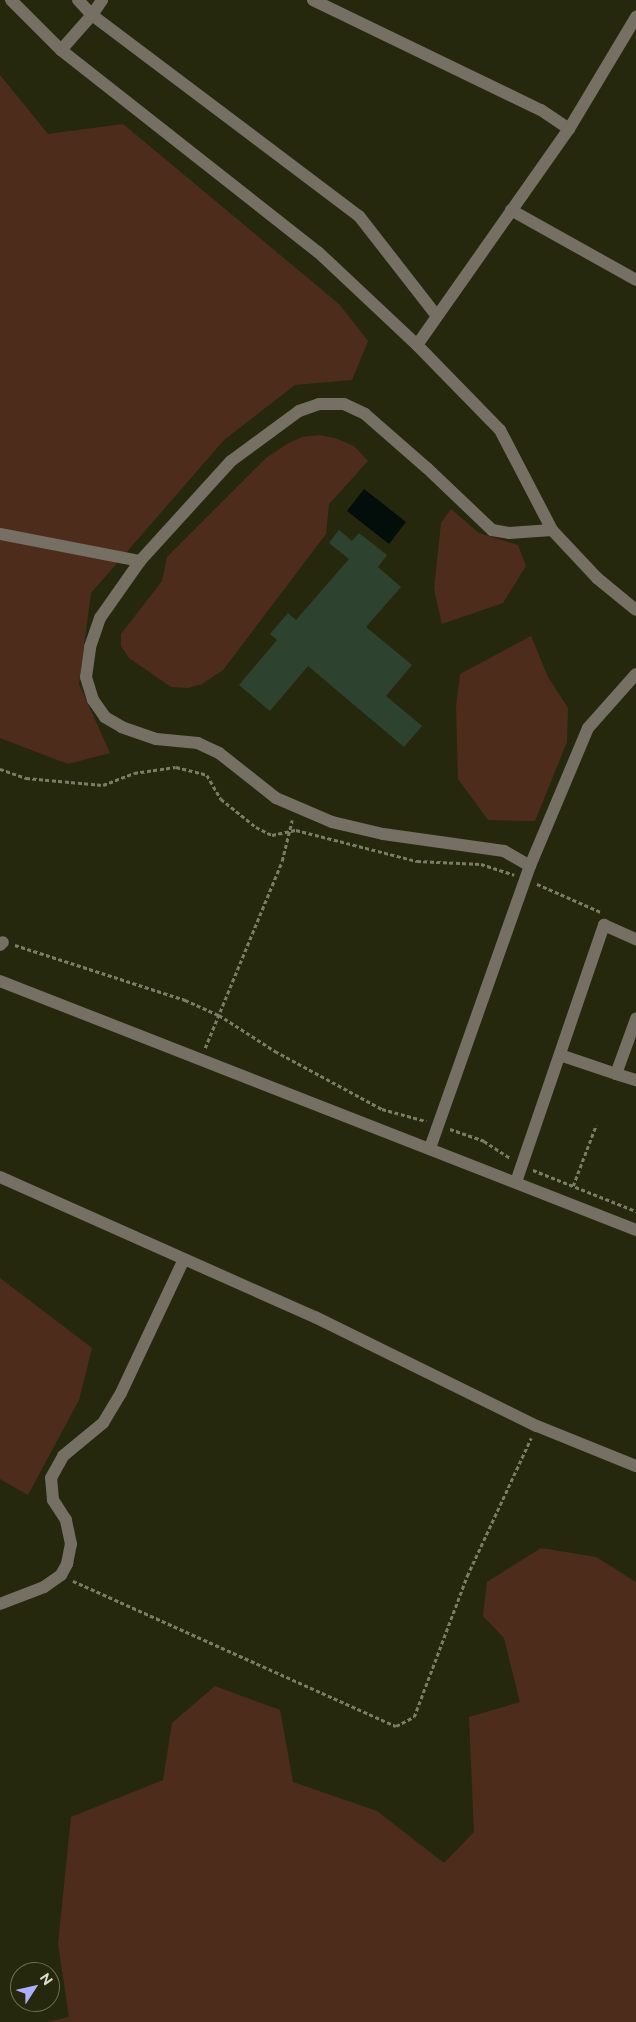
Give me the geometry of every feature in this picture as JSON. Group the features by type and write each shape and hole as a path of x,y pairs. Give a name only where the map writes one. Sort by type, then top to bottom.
{"street":[{"path":"11,0 61,50 318,252 417,345 500,430 552,530 597,578 636,610"},
{"path":"78,0 92,15 359,216 436,315"},
{"path":"61,50 92,15 102,0"},
{"path":"313,0 541,110 569,129"},
{"path":"417,345 436,315 569,129 636,17"},
{"path":"511,210 636,280"},
{"path":"530,866 504,851 383,834 332,822 276,798 219,753 198,743 156,739 122,727 105,717 93,700 86,677 90,647 100,618 140,561 232,461 299,412 319,404 344,404 365,414 427,468 492,530 510,533 552,530"},
{"path":"0,534 140,561"},
{"path":"430,1148 525,879 588,728 636,674"},
{"path":"516,1182 604,925 636,938"},
{"path":"0,981 636,1229"},
{"path":"616,1074 636,1019"},
{"path":"560,1055 636,1080"},
{"path":"0,1177 315,1317 537,1426 636,1466"},
{"path":"0,1604 44,1586 61,1575 71,1544 66,1520 54,1500 51,1478 63,1456 102,1423 121,1392 184,1259"}],"path":[{"path":"0,769 26,778 103,784 134,773 176,767 207,775 221,800 256,827 272,835 296,830 417,861 481,864 525,879 605,914 604,925"},
{"path":"201,1060 282,862 296,806"},
{"path":"2,943 94,969 136,985 185,1000 219,1015 275,1051 382,1109 484,1141 522,1166 636,1211"},
{"path":"573,1186 596,1125"},
{"path":"61,1575 396,1726 414,1717 467,1576 537,1426"}],"shaded area":[{"path":"0,75 48,134 123,124 339,304 368,341 352,380 295,385 224,440 91,593 79,684 110,753 68,764 0,738"},
{"path":"319,435 335,438 354,446 368,461 329,504 326,534 223,670 202,684 188,688 171,687 129,658 121,646 121,634 162,581 167,557 266,458 287,444 302,437"},
{"path":"364,489 406,522 389,544 347,511"},
{"path":"451,509 479,533 518,545 526,566 503,603 442,624 434,589 441,523"},
{"path":"531,636 548,677 568,708 567,742 535,821 488,820 458,779 456,707 460,674"},
{"path":"0,1278 92,1348 79,1400 28,1495 0,1479"},
{"path":"541,1548 596,1557 636,1582 636,2022 47,2022 69,2017 58,1944 71,1817 163,1780 172,1723 215,1686 280,1710 293,1782 377,1811 444,1863 474,1832 469,1717 520,1702 504,1638 483,1616 487,1582"}],"building":[{"path":"339,530 352,541 359,533 387,555 378,567 401,587 366,627 412,665 386,696 422,726 404,747 308,666 270,711 239,685 277,640 270,634 288,613 296,620 349,559 329,543"}]}
